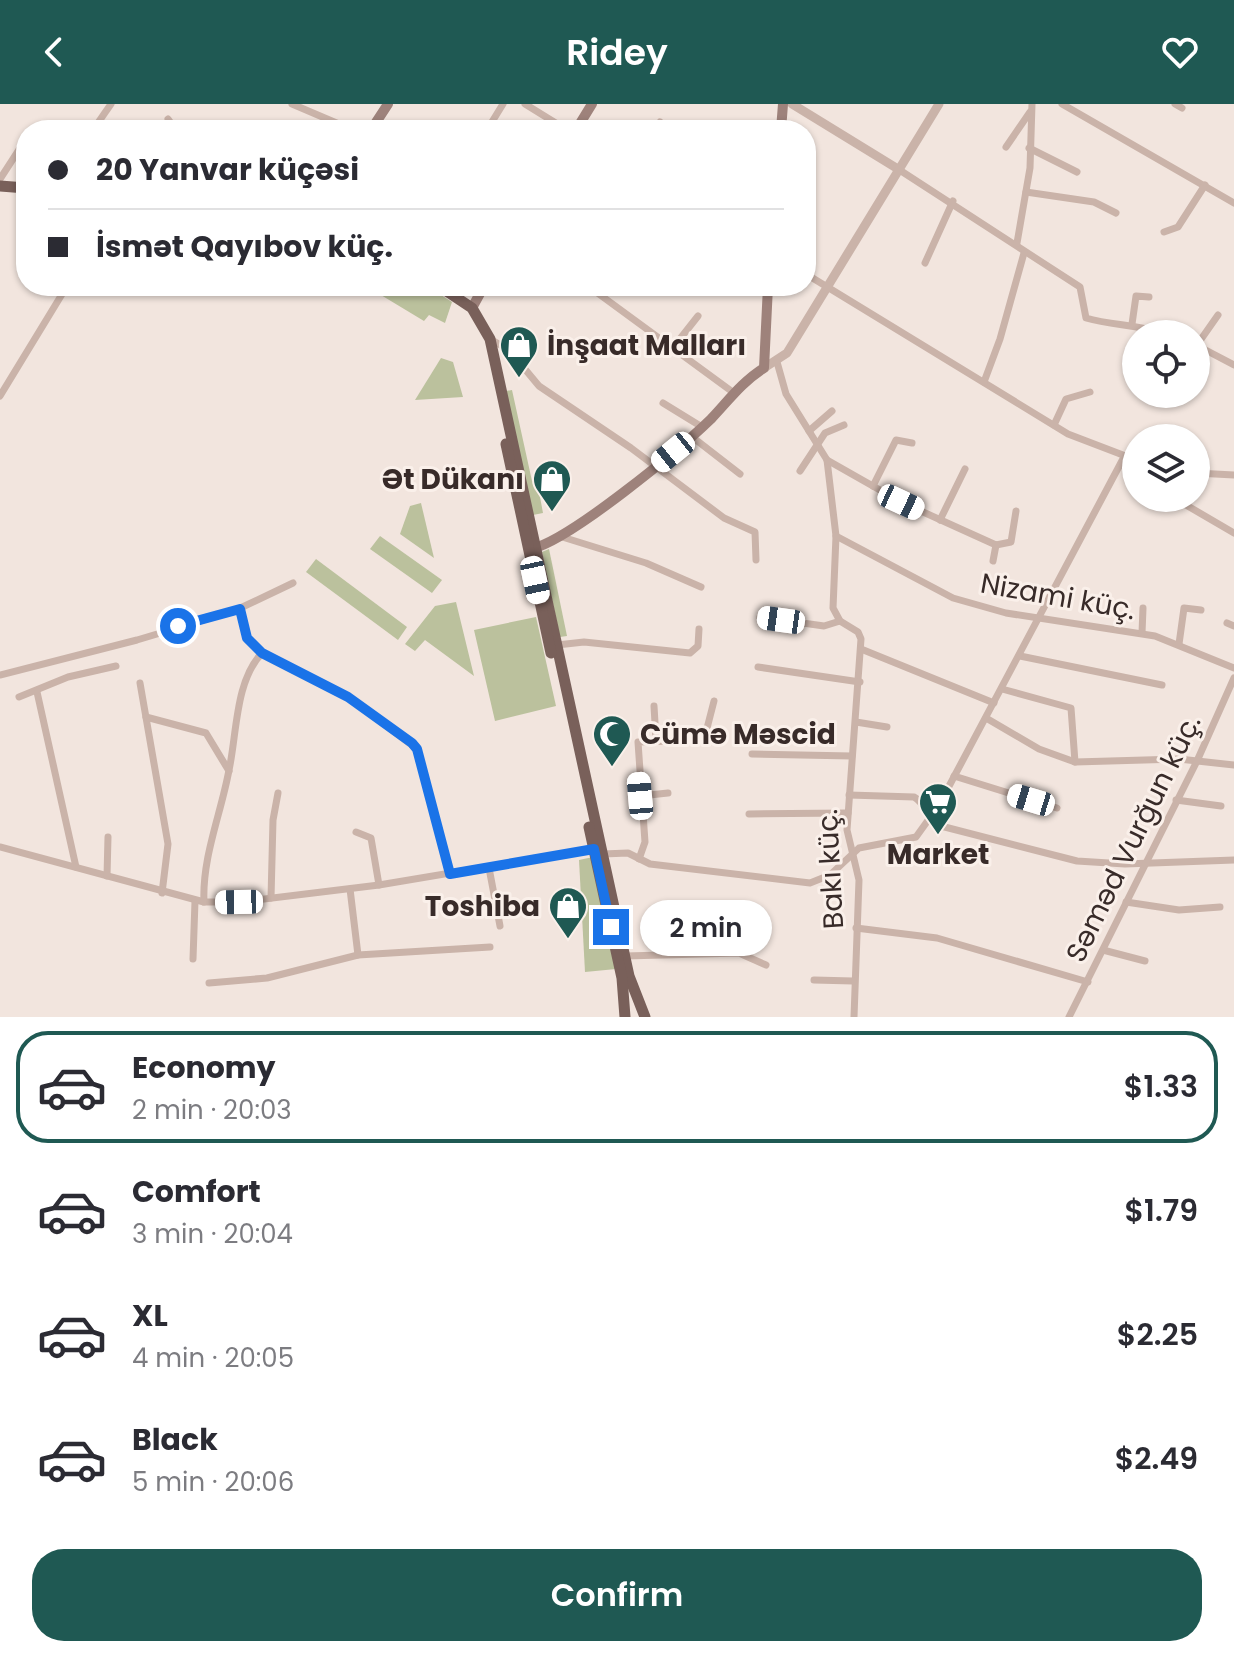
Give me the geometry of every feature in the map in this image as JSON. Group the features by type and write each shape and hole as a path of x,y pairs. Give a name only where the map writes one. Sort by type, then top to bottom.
{"main road":[{"path":"454,296 472,308 490,339 598,851 632,990 645,1017"},
{"path":"472,308 479,296"},
{"path":"533,549 559,536 654,467 764,368 768,296"},
{"path":"480,322 557,645 622,978 625,1017"}],"street":[{"path":"292,104 330,120"},
{"path":"525,104 551,120"},
{"path":"792,104 953,201 1017,243 1024,253 1080,287 1086,318 1105,324 1122,324"},
{"path":"764,368 787,353 939,104"},
{"path":"1062,104 1234,203"},
{"path":"1006,147 1031,108"},
{"path":"1017,243 1026,192 1031,108"},
{"path":"1029,148 1077,172"},
{"path":"0,179 16,154"},
{"path":"1164,232 1178,227 1205,185"},
{"path":"1026,192 1094,202 1116,213"},
{"path":"925,263 953,201"},
{"path":"984,382 1000,339 1024,253"},
{"path":"816,280 1054,425 1122,456"},
{"path":"0,396 61,296"},
{"path":"601,296 734,393"},
{"path":"1133,320 1136,296 1149,297"},
{"path":"1210,326 1218,315"},
{"path":"672,349 698,316"},
{"path":"490,339 509,350 539,386 724,518 755,532 756,560"},
{"path":"1210,352 1234,365"},
{"path":"777,362 786,394 827,460 836,536 833,608 840,621 858,632 861,649 994,703"},
{"path":"1054,425 1066,399 1090,392"},
{"path":"663,403 702,427"},
{"path":"809,431 832,411"},
{"path":"800,471 825,433 844,425"},
{"path":"691,436 740,474"},
{"path":"873,486 896,440 912,443"},
{"path":"827,460 940,520 996,545 1011,542 1016,511"},
{"path":"0,847 204,902 350,889 598,851 628,853 639,859 702,872 810,883 830,875 850,854 871,844 909,840 930,821 1122,461"},
{"path":"940,520 965,469"},
{"path":"1210,474 1234,475"},
{"path":"1198,512 1234,533"},
{"path":"559,536 646,563 701,587"},
{"name":"Nizami küç.","path":"836,536 953,598 1006,613 1142,633 1179,644 1234,668"},
{"path":"993,561 996,545"},
{"path":"0,675 72,658 240,609 293,583"},
{"path":"1142,633 1143,608"},
{"path":"1179,644 1184,608 1201,610"},
{"path":"240,609 247,638 262,653 348,697 417,749 450,874"},
{"path":"760,617 824,626 840,621"},
{"path":"557,645 584,642 690,653 698,646 699,629"},
{"name":"Bakı küç.","path":"854,1017 859,880 850,854 848,813 861,649"},
{"path":"204,902 205,865 229,771 244,690 253,665 262,653"},
{"path":"1020,656 1162,685"},
{"path":"72,658 76,675"},
{"path":"19,697 76,675 116,666"},
{"path":"758,667 860,682"},
{"name":"Səməd Vurğun küç.","path":"1069,1017 1197,761 1234,678"},
{"path":"140,683 168,844 162,893"},
{"path":"1002,689 1071,708 1075,762"},
{"path":"37,692 76,867"},
{"path":"639,859 645,842 636,747 642,741 704,740 714,701"},
{"path":"654,706 656,740"},
{"path":"146,717 206,733 229,771"},
{"path":"986,718 1039,749 1075,762 1197,761 1234,765"},
{"path":"856,722 887,727"},
{"path":"752,754 852,756"},
{"path":"954,776 1057,808"},
{"path":"271,898 273,820 278,793"},
{"path":"640,796 668,793"},
{"path":"849,795 914,797 921,802 930,821 1077,861 1234,860"},
{"path":"1176,800 1221,806"},
{"path":"749,814 848,813"},
{"path":"356,832 371,838 379,885"},
{"path":"107,876 108,837"},
{"path":"489,868 500,926"},
{"path":"350,889 358,955"},
{"path":"193,959 195,901"},
{"path":"1126,902 1179,910 1220,907"},
{"path":"856,928 937,938 1088,982"},
{"path":"209,983 267,978 358,955 490,947"},
{"path":"1103,950 1145,961"},
{"path":"625,956 739,953 766,965"},
{"path":"814,980 853,981"}],"green space":[{"path":"383,296 443,296 452,302 445,323 429,315 424,321"},
{"path":"441,358 453,362 463,397 415,400"},
{"path":"512,390 532,481 537,481 543,513 533,515 506,391"},
{"path":"421,503 434,558 400,534 410,506"},
{"path":"380,536 442,580 432,593 370,549"},
{"path":"549,549 567,636 560,637 542,552"},
{"path":"316,559 407,627 398,640 306,572"},
{"path":"456,602 474,676 425,640 415,651 405,644 435,606"},
{"path":"536,617 556,706 495,721 474,630"},
{"path":"593,857 616,969 585,972 579,860"}],"place":[{"name":"İnşaat Malları","path":"519,379"},
{"name":"Ət Dükanı","path":"552,513"},
{"name":"Cümə Məscid","path":"612,768"},
{"name":"Market","path":"938,836"},
{"name":"Toshiba","path":"568,940"}],"route":[{"path":"178,626 240,609 251,645 348,697 412,743 417,749 450,874 594,849 611,927"}]}
